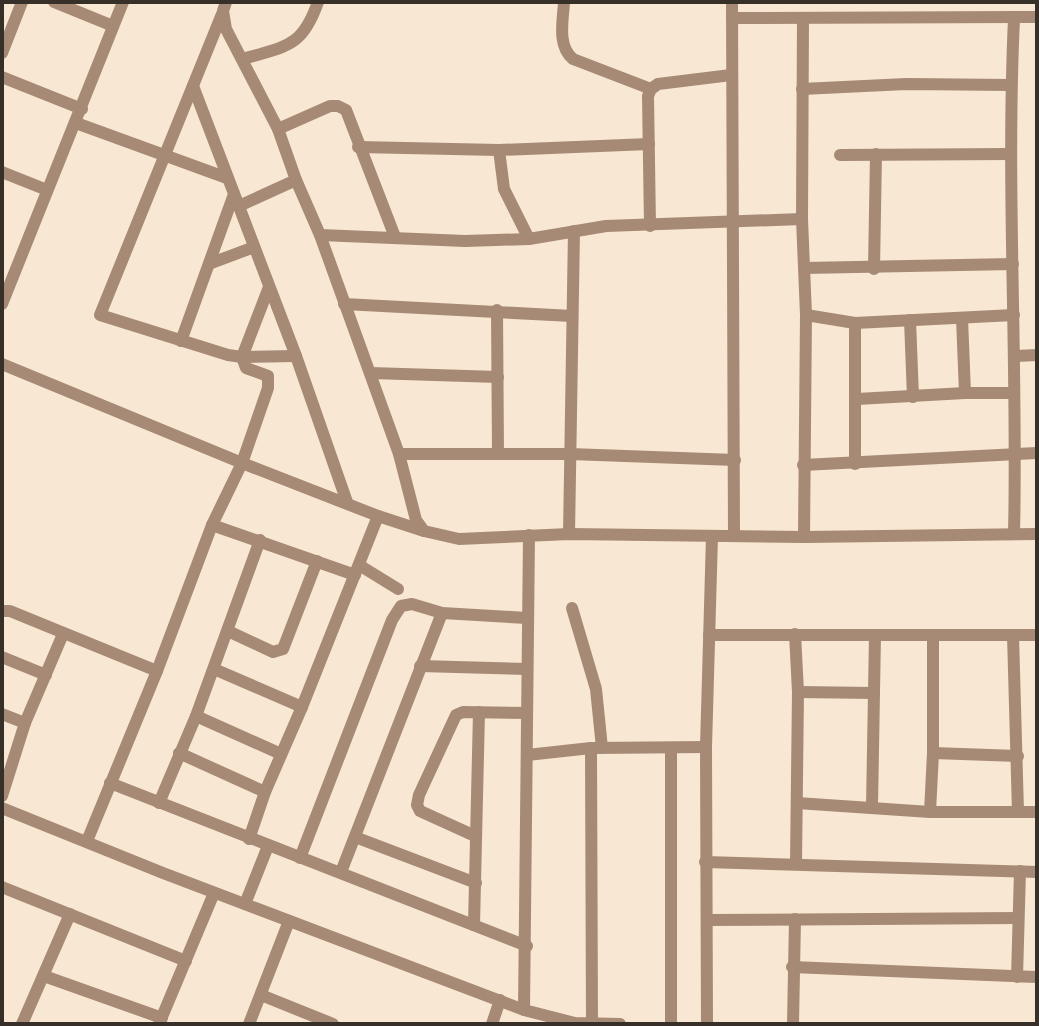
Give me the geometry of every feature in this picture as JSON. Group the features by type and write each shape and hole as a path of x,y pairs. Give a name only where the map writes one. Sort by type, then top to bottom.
{"street":[{"path":"2,53 22,2"},
{"path":"54,2 113,26"},
{"path":"2,304 123,2"},
{"path":"243,59 290,45 310,24 318,2"},
{"path":"564,2 565,53 573,59 651,89"},
{"path":"732,2 734,535"},
{"path":"224,6 226,29 278,129 320,235 399,454 412,507 424,531"},
{"path":"224,6 100,315 242,357 296,356"},
{"path":"732,18 1037,17"},
{"path":"803,18 802,219 806,315 804,537"},
{"path":"1014,19 1011,85 1016,453 1014,534"},
{"path":"650,226 648,96 651,89 658,84 731,75"},
{"path":"2,77 82,109"},
{"path":"802,89 906,84 1011,85"},
{"path":"193,86 296,356 347,502"},
{"path":"278,129 330,106 346,110 395,237"},
{"path":"76,123 227,178"},
{"path":"358,147 499,150 649,144"},
{"path":"499,150 504,189 529,239"},
{"path":"874,269 876,154"},
{"path":"840,155 1011,154"},
{"path":"2,172 47,190"},
{"path":"181,341 236,200 296,180"},
{"path":"320,235 465,241 529,239 606,226 802,219"},
{"path":"569,534 574,231"},
{"path":"209,264 254,247"},
{"path":"804,268 1013,264"},
{"path":"87,841 157,671 212,525 242,463 269,381 263,373 246,368 242,357 269,287"},
{"path":"344,304 572,316"},
{"path":"497,310 498,454"},
{"path":"806,315 855,323 1014,315"},
{"path":"962,318 965,393"},
{"path":"910,320 913,397"},
{"path":"855,323 855,464"},
{"path":"1014,356 1037,355"},
{"path":"2,364 378,516 459,539 569,534 804,537 1037,534"},
{"path":"371,373 498,377"},
{"path":"857,399 1014,393"},
{"path":"803,465 1037,453"},
{"path":"399,454 570,454 735,460"},
{"path":"249,839 265,792 378,516"},
{"path":"212,525 317,561 357,570 398,589"},
{"path":"524,1010 529,535"},
{"path":"707,1024 706,747 712,536"},
{"path":"159,803 196,716 260,540"},
{"path":"228,631 273,652 283,649 317,561"},
{"path":"300,858 392,620 401,606 406,604 442,613 527,618"},
{"path":"572,608 596,689 592,1023"},
{"path":"2,611 10,611 157,671"},
{"path":"341,872 442,613"},
{"path":"2,796 25,723 63,634"},
{"path":"795,634 798,692 796,863"},
{"path":"709,635 1037,635"},
{"path":"872,807 875,635"},
{"path":"930,812 933,635"},
{"path":"1013,635 1018,812"},
{"path":"2,657 46,675"},
{"path":"420,666 527,669"},
{"path":"214,669 302,707"},
{"path":"798,692 874,693"},
{"path":"475,836 420,811 417,805 419,795 456,715 463,712 527,713"},
{"path":"474,925 479,712"},
{"path":"2,714 25,723"},
{"path":"196,716 281,754"},
{"path":"527,755 597,748 706,747"},
{"path":"671,748 671,1024"},
{"path":"179,753 265,792"},
{"path":"933,753 1018,756"},
{"path":"110,783 527,946"},
{"path":"797,803 930,812 1037,812"},
{"path":"2,808 214,893 524,1010 558,1020 620,1024"},
{"path":"355,837 476,883"},
{"path":"245,904 268,846"},
{"path":"705,862 1037,872"},
{"path":"1017,977 1020,871"},
{"path":"3,892 70,914 186,961"},
{"path":"44,976 160,1021 214,893"},
{"path":"22,1024 70,914"},
{"path":"707,920 1018,918"},
{"path":"793,1024 795,919"},
{"path":"249,1024 289,921"},
{"path":"792,967 1037,977"},
{"path":"261,995 331,1024"},
{"path":"492,1024 500,1000"}]}
